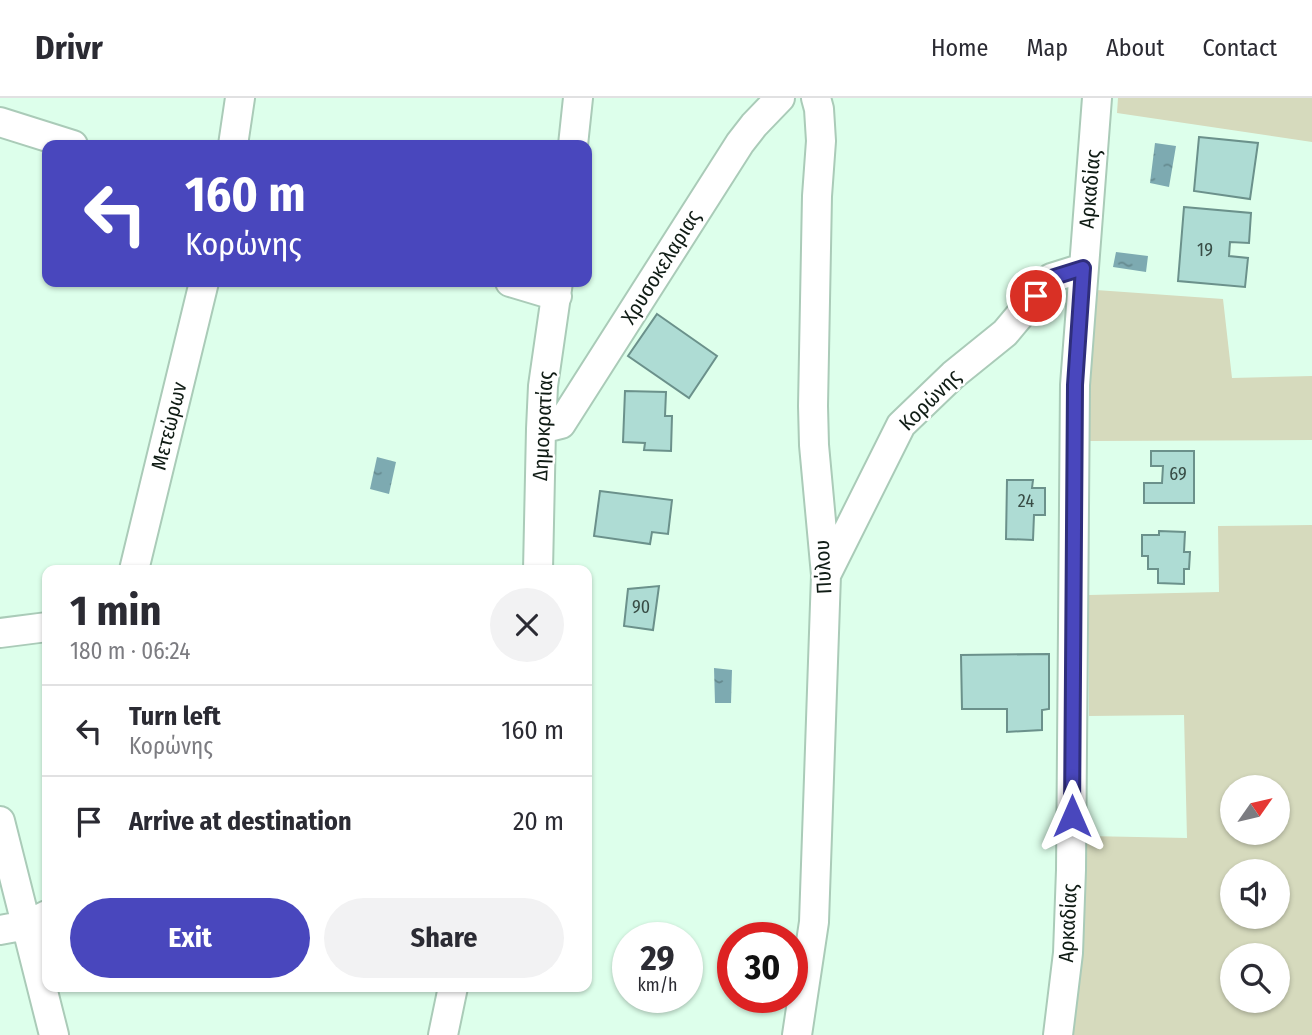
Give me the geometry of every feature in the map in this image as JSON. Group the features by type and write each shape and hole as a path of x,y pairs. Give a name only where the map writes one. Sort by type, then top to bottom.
{"street":[{"path":"234,140 240,98"},
{"path":"574,140 578,98"},
{"name":"Χρυσοκελαριας","path":"541,429 561,424 740,143 780,98"},
{"name":"Πύλου","path":"797,1035 814,922 826,575 813,406 817,196 821,141 816,98"},
{"name":"Αρκαδίας","path":"1058,1035 1068,953 1071,870 1075,385 1097,98"},
{"path":"0,122 57,140"},
{"name":"Κορώνης","path":"826,575 901,425 953,375 1005,333 1051,278 1083,268"},
{"name":"Μετεώρων","path":"135,565 203,287"},
{"name":"Δημοκρατίας","path":"538,565 545,368 558,289"},
{"path":"0,633 42,628"},
{"path":"0,821 42,989"},
{"path":"43,992 54,1035"},
{"path":"443,1035 452,992"}],"green space":[{"path":"1118,98 1312,98 1312,142 1117,113"},
{"path":"1096,290 1223,299 1232,378 1312,376 1312,440 1089,441 1088,387"},
{"path":"1312,525 1312,1035 1072,1035 1087,836 1187,838 1184,715 1089,716 1089,595 1219,592 1218,526"}],"water":[{"path":"1155,143 1176,146 1169,187 1150,183"},
{"path":"1116,252 1148,256 1146,272 1113,267"},
{"path":"377,457 396,462 389,494 370,489"},
{"path":"714,668 732,670 731,703 715,703"}],"building":[{"path":"1199,137 1258,143 1250,199 1194,191"},
{"path":"1184,207 1251,213 1249,243 1230,242 1229,256 1248,258 1245,287 1178,281"},
{"path":"657,314 717,356 689,398 628,356"},
{"path":"625,391 666,392 665,416 672,416 671,451 644,450 645,443 623,442"},
{"path":"1151,451 1194,451 1194,503 1144,503 1144,483 1162,483 1163,466 1151,466"},
{"path":"1007,480 1033,480 1032,488 1045,488 1045,515 1034,515 1033,540 1006,539"},
{"path":"600,491 672,500 668,534 652,532 650,544 594,536"},
{"path":"1159,531 1185,532 1184,552 1190,552 1189,569 1184,569 1184,584 1158,583 1158,569 1148,569 1148,556 1142,556 1142,535 1159,535"},
{"path":"659,586 653,630 624,626 628,589"},
{"path":"1049,654 1049,709 1042,710 1042,730 1007,732 1007,709 962,709 961,655"}],"route":[{"path":"1036,296 1051,278 1083,268 1075,385 1072,816"}]}
